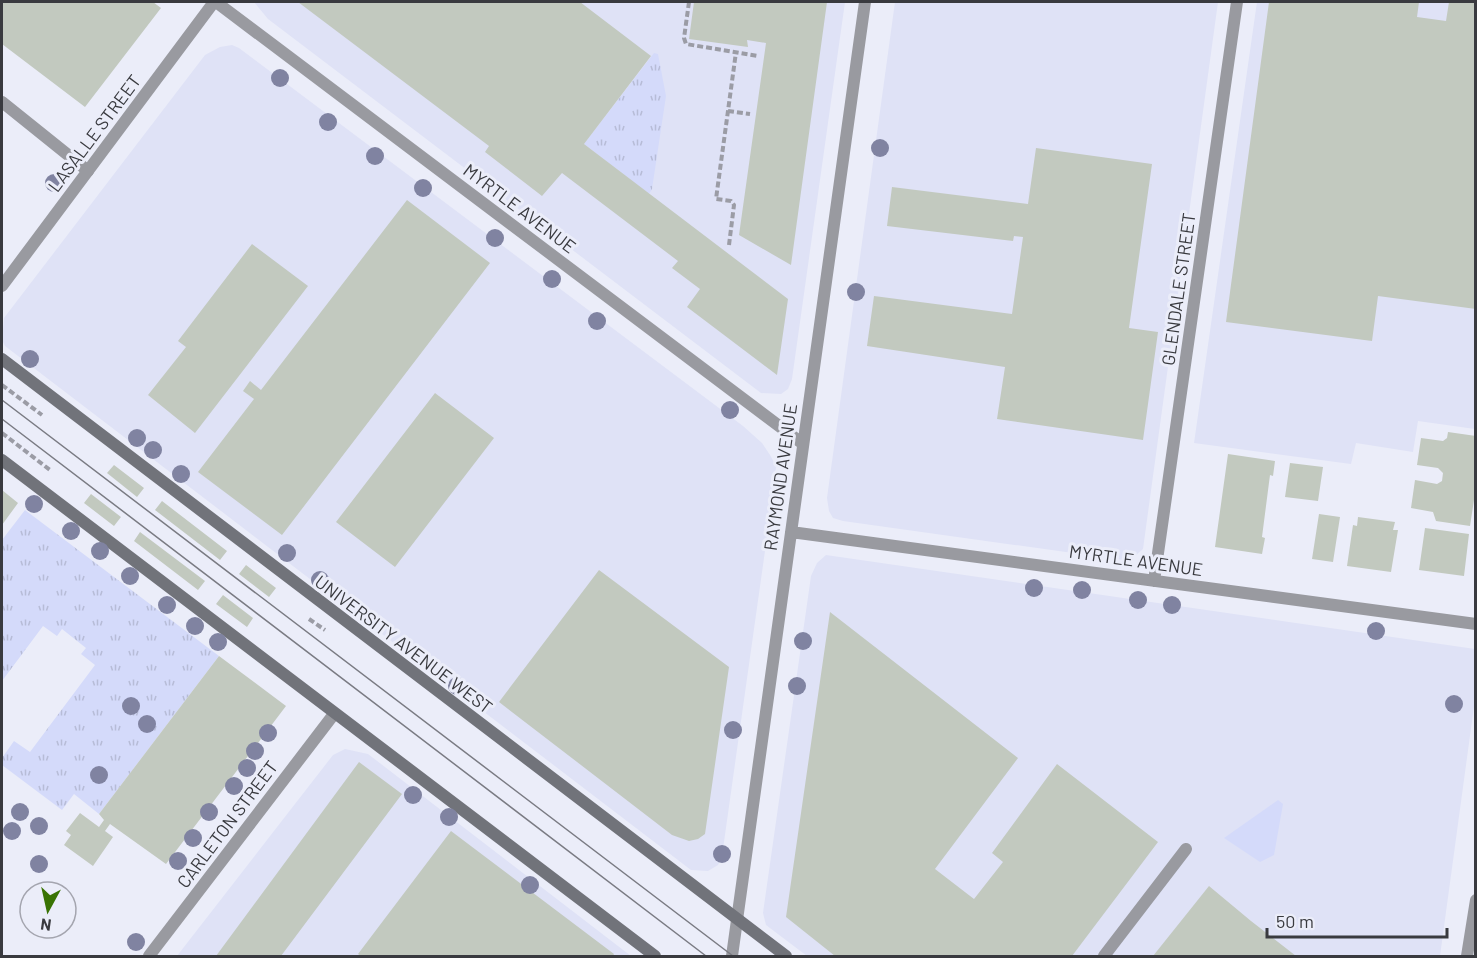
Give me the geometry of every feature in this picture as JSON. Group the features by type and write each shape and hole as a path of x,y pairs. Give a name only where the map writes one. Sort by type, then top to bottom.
{"main road":[{"name":"UNIVERSITY AVENUE WEST","path":"2,359 786,957"},
{"path":"2,460 655,957"}],"street":[{"name":"LASALLE STREET","path":"2,286 215,2"},
{"name":"MYRTLE AVENUE","path":"215,2 803,444"},
{"name":"RAYMOND AVENUE","path":"732,957 865,2"},
{"name":"GLENDALE STREET","path":"1154,581 1237,2"},
{"path":"2,102 88,171"},
{"name":"MYRTLE AVENUE","path":"791,531 1476,624"},
{"name":"CARLETON STREET","path":"149,957 334,714"},
{"path":"1104,957 1186,849"},
{"path":"1467,957 1476,900"}],"path":[{"path":"689,2 684,38 686,44 758,56"},
{"path":"729,245 734,205 731,201 716,199 736,52"},
{"path":"728,111 750,114"},
{"path":"2,385 50,421"},
{"path":"2,434 50,470"}],"shaded area":[{"path":"254,2 845,2 792,379 788,389 781,394 761,393 268,19"},
{"path":"895,2 1218,2 1143,549 1135,556 1123,560 843,521 833,518 829,511 827,498"},
{"path":"1257,2 1475,2 1475,429 1418,421 1413,452 1356,443 1351,464 1194,443"},
{"path":"232,45 743,426 762,443 770,455 776,466 775,480 722,856 718,865 708,871 691,870 5,346 2,340 4,318 205,55 220,47"},
{"path":"826,555 1475,649 1475,699 1440,956 807,956 766,925 763,913 811,576 817,563"},
{"path":"345,749 368,754 631,956 177,956 333,755"}],"green space":[{"path":"654,53 658,54 666,96 652,189 649,194 584,144"},
{"path":"25,510 219,656 99,814 74,794 62,810 2,765 2,758 14,741 30,752 95,665 81,654 86,648 62,629 57,636 43,626 2,681 2,540"},
{"path":"1278,800 1283,804 1274,855 1260,862 1224,838"}],"building":[{"path":"2,2 153,2 161,8 85,107 2,44"},
{"path":"298,2 580,2 651,56 584,144 788,299 777,375 687,307 700,289 672,268 678,261 562,173 542,196 485,152 489,146"},
{"path":"694,2 827,2 791,265 739,235 766,43 747,40 748,47 689,39"},
{"path":"1269,2 1419,2 1417,17 1446,21 1449,2 1476,2 1476,309 1378,296 1372,341 1226,322"},
{"path":"1036,148 1152,164 1129,328 1158,332 1143,440 997,419 1005,367 867,346 874,296 1012,314 1023,237 1014,236 1013,241 887,226 892,187 1028,204"},
{"path":"407,200 490,263 282,535 198,472 254,399 243,391 250,381 261,390"},
{"path":"252,244 308,286 195,433 148,395 186,347 178,341"},
{"path":"435,393 494,438 395,567 336,522"},
{"path":"1448,432 1476,436 1476,487 1470,526 1436,521 1433,512 1411,508 1415,480 1437,484 1442,481 1443,473 1438,468 1417,465 1421,438 1443,441 1447,438"},
{"path":"1228,454 1275,461 1273,476 1270,475 1262,554 1215,547"},
{"path":"1290,463 1323,467 1318,501 1285,497"},
{"path":"114,465 144,488 137,497 107,473"},
{"path":"2,490 18,503 2,525"},
{"path":"91,494 121,517 114,526 84,503"},
{"path":"162,501 227,551 220,560 155,510"},
{"path":"1319,514 1340,517 1333,562 1312,559"},
{"path":"1358,517 1395,522 1393,530 1398,530 1391,572 1347,566 1353,525 1357,526"},
{"path":"1425,528 1469,534 1464,576 1419,570"},
{"path":"140,532 205,581 198,590 134,541"},
{"path":"246,565 276,588 269,597 239,574"},
{"path":"599,570 729,667 705,834 698,839 689,841 672,835 499,702"},
{"path":"223,595 253,618 247,627 216,604"},
{"path":"830,612 1018,758 935,869 974,899 1003,862 992,853 1057,764 1158,842 1072,956 835,956 786,917"},
{"path":"219,656 286,706 166,864 110,824 105,831 113,837 93,866 64,845 71,835 66,831 80,813 99,827 104,820 99,814"},
{"path":"359,762 402,794 281,956 216,956"},
{"path":"451,831 614,954 613,956 361,956 358,954"},
{"path":"1209,886 1251,921 1296,956 1153,956"}],"tram line":[{"path":"2,400 733,956"},
{"path":"2,419 706,956"}]}
